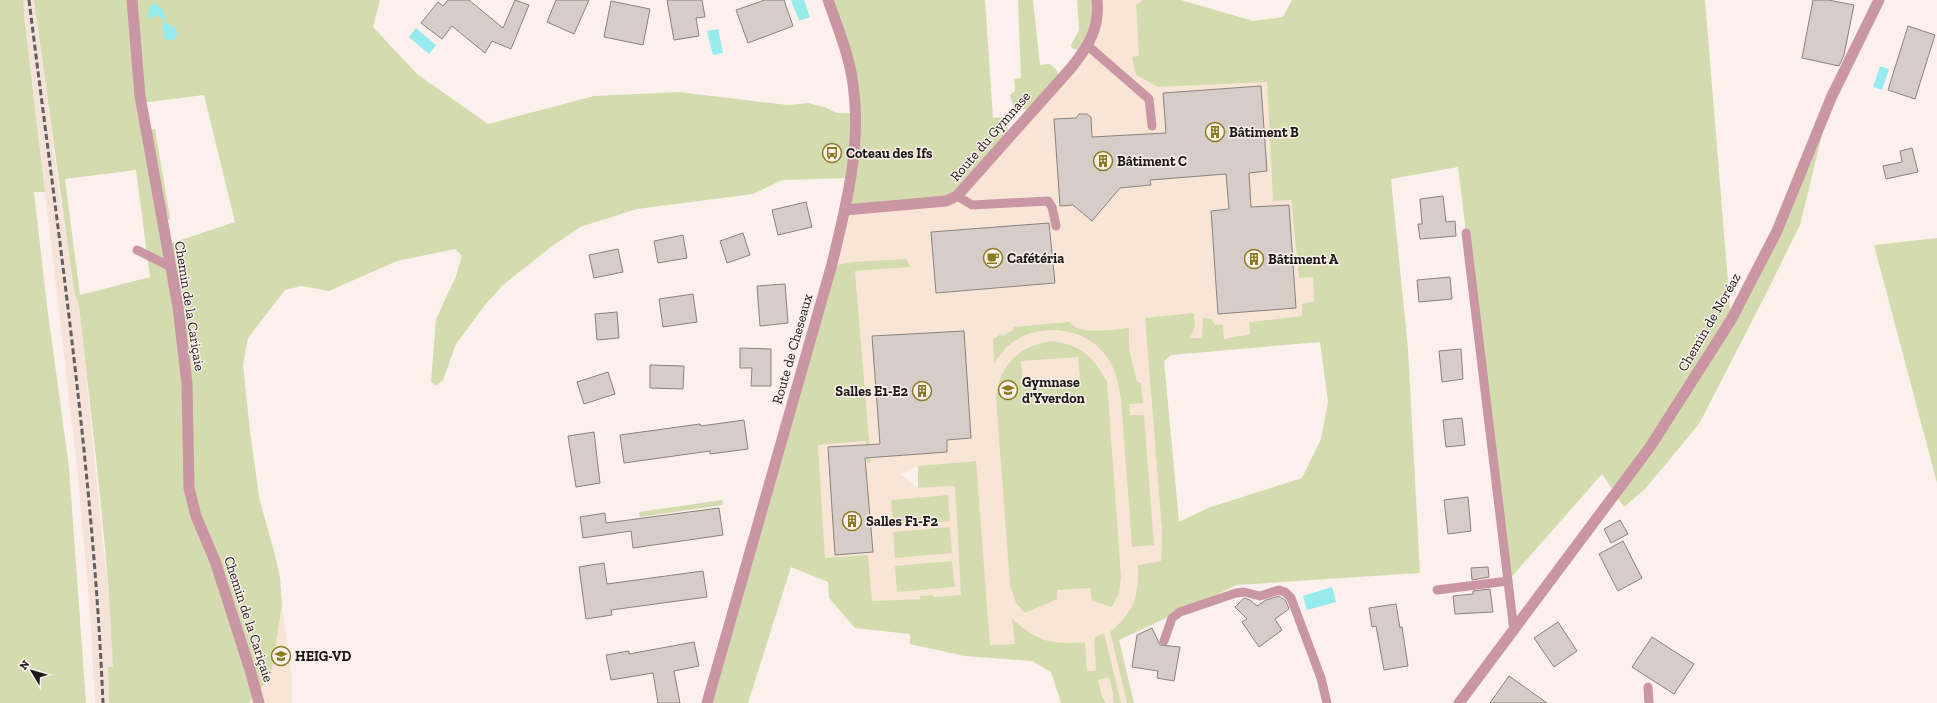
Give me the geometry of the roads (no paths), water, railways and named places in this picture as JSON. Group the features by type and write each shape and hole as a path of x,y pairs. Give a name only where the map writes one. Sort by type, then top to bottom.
{"street":[{"name":"Chemin de la Cariçaie","path":"132,0 140,96 169,266 178,307 187,384 188,468 190,494 196,516 217,568 251,673 259,703"},
{"name":"Route de Cheseaux","path":"708,703 832,264 845,210 856,142 853,85 847,56 828,0"},
{"name":"Route du Gymnase","path":"845,210 946,201 957,196 1071,68 1088,46 1095,27 1097,0"},
{"name":"Chemin de Noréaz","path":"1459,703 1650,446 1731,320 1777,231 1831,98 1879,0"}],"lane":[{"path":"1088,46 1149,99 1152,126"},
{"path":"957,196 972,205 1048,200 1052,207 1056,226"},
{"path":"1466,233 1514,631"},
{"path":"137,250 169,266"},
{"path":"1437,590 1508,581"},
{"path":"1164,641 1172,618 1180,612 1236,593 1244,592 1260,596 1279,590 1285,592 1291,598 1321,678 1327,703"},
{"path":"1648,687 1649,703"}],"water":[{"path":"791,0 804,0 810,17 799,21"},
{"path":"155,3 164,11 165,22 177,32 176,38 173,41 165,39 162,27 164,21 156,14 150,19 148,18 149,7"},
{"path":"416,28 436,45 429,54 409,37"},
{"path":"718,29 723,53 713,55 707,31"},
{"path":"1880,66 1889,69 1882,90 1873,87"},
{"path":"1332,587 1336,602 1307,610 1303,596"}],"railway":[{"path":"29,0 63,263 83,439 98,615 103,703"}],"place":[{"name":"Bâtiment B","path":"1215,132"},
{"name":"Coteau des Ifs","path":"832,153"},
{"name":"Bâtiment C","path":"1103,161"},
{"name":"Cafétéria","path":"993,258"},
{"name":"Bâtiment A","path":"1254,259"},
{"name":"Gymnase d'Yverdon","path":"1008,390"},
{"name":"Salles E1-E2","path":"922,391"},
{"name":"Salles F1-F2","path":"852,521"},
{"name":"HEIG-VD","path":"281,656"}]}
